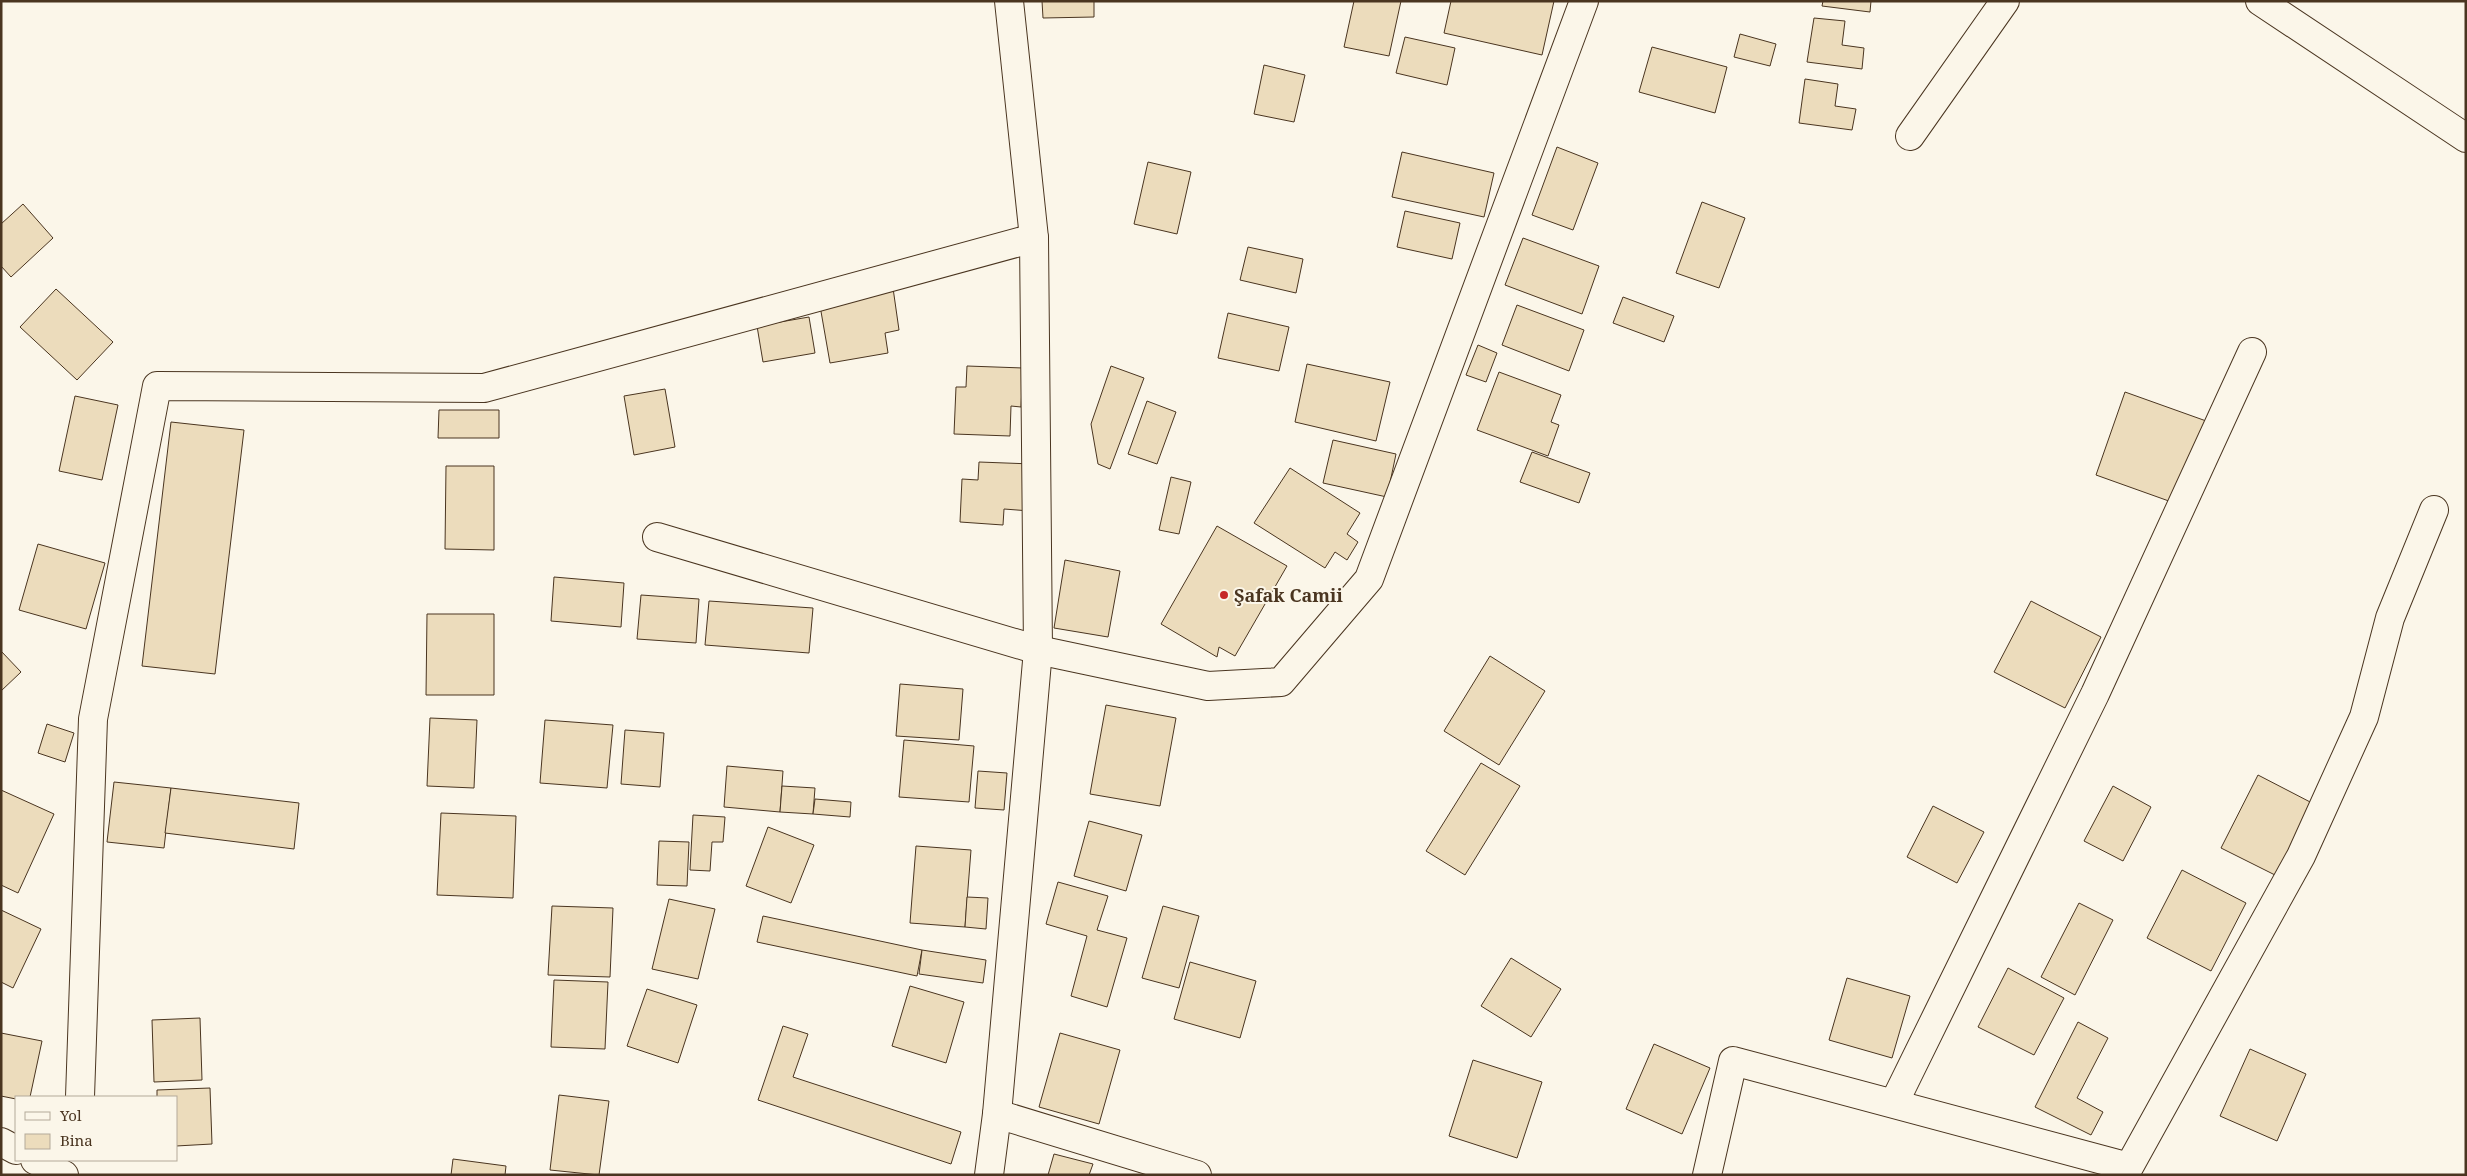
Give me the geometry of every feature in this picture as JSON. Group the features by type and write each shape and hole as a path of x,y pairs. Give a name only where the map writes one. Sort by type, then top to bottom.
{"street":[{"path":"989,1175 1038,650 1034,238 1009,1"},
{"path":"657,537 1038,650 1208,686 1281,682 1369,579 1584,1"},
{"path":"1910,136 2005,1"},
{"path":"2260,1 2466,138"},
{"path":"80,1096 93,719 157,386 484,388 1034,238"},
{"path":"1894,1103 2094,694 2252,352"},
{"path":"1708,1175 1733,1061 2130,1167 2301,856 2364,717 2390,618 2434,510"},
{"path":"996,1114 1197,1175"},
{"path":"1,1142 15,1149"},
{"path":"37,1161 64,1175"},
{"path":"77,1175 78,1161"}],"building":[{"path":"1042,1 1094,1 1094,17 1043,18"},
{"path":"1354,1 1401,1 1389,56 1344,47"},
{"path":"1451,1 1554,1 1542,55 1444,33"},
{"path":"1823,1 1871,1 1870,12 1822,6"},
{"path":"1814,18 1845,21 1842,45 1864,48 1862,69 1807,62"},
{"path":"1740,34 1776,44 1770,66 1734,57"},
{"path":"1405,37 1455,48 1447,85 1396,73"},
{"path":"1652,47 1727,67 1715,113 1639,92"},
{"path":"1264,65 1305,75 1294,122 1254,114"},
{"path":"1805,79 1838,84 1835,106 1856,109 1852,130 1799,123"},
{"path":"1557,147 1598,163 1573,230 1532,215"},
{"path":"1402,152 1494,173 1484,217 1392,197"},
{"path":"1148,162 1191,172 1177,234 1134,224"},
{"path":"1702,202 1745,218 1719,288 1676,273"},
{"path":"23,204 53,238 11,277 1,266 1,224"},
{"path":"1405,211 1460,223 1452,259 1397,247"},
{"path":"1523,238 1599,266 1582,314 1505,285"},
{"path":"1248,247 1303,259 1296,293 1240,280"},
{"path":"893,288 899,330 885,333 888,353 830,363 819,300"},
{"path":"56,289 113,342 77,380 20,327"},
{"path":"1623,297 1674,316 1664,342 1613,323"},
{"path":"1517,305 1584,330 1569,371 1502,345"},
{"path":"1228,313 1289,327 1279,371 1218,358"},
{"path":"809,317 815,353 763,362 757,326"},
{"path":"1478,345 1497,353 1486,382 1466,375"},
{"path":"1307,364 1390,382 1376,441 1295,422"},
{"path":"967,366 1023,368 1021,407 1011,406 1010,436 954,434 956,387 966,387"},
{"path":"1111,366 1144,378 1110,469 1098,464 1091,424"},
{"path":"1499,372 1561,395 1551,422 1559,425 1548,456 1477,430"},
{"path":"665,389 675,447 634,455 624,396"},
{"path":"2125,392 2209,422 2180,505 2096,475"},
{"path":"75,396 118,405 102,480 59,471"},
{"path":"1147,401 1176,412 1157,464 1128,454"},
{"path":"439,410 499,410 499,438 438,438"},
{"path":"171,422 244,430 215,674 142,666"},
{"path":"1333,440 1396,454 1387,497 1323,483"},
{"path":"1532,452 1590,473 1579,503 1520,482"},
{"path":"979,462 1032,464 1030,511 1004,509 1003,525 960,522 962,479 978,480"},
{"path":"446,466 494,466 494,550 445,549"},
{"path":"1290,468 1360,513 1347,534 1358,542 1347,560 1335,552 1325,568 1254,523"},
{"path":"1171,477 1191,482 1179,534 1159,530"},
{"name":"Şafak Camii","path":"1217,526 1287,566 1235,656 1219,647 1217,657 1161,624"},
{"path":"38,544 105,563 86,629 19,610"},
{"path":"1065,560 1120,571 1108,637 1054,628"},
{"path":"554,577 624,583 621,627 551,621"},
{"path":"641,595 699,599 696,643 637,639"},
{"path":"709,601 813,608 809,653 705,645"},
{"path":"2031,601 2101,637 2065,708 1994,672"},
{"path":"427,614 494,614 494,695 426,695"},
{"path":"1,651 21,672 1,691"},
{"path":"1490,656 1545,691 1499,765 1444,731"},
{"path":"900,684 963,689 959,740 896,736"},
{"path":"1106,705 1176,718 1160,806 1090,794"},
{"path":"430,718 477,720 474,788 427,786"},
{"path":"545,720 613,725 607,788 540,783"},
{"path":"47,724 74,733 65,762 38,753"},
{"path":"625,730 664,733 660,787 621,784"},
{"path":"904,740 974,746 969,802 899,797"},
{"path":"1481,763 1520,786 1465,875 1426,851"},
{"path":"727,766 783,771 780,812 724,807"},
{"path":"978,771 1007,773 1004,810 975,808"},
{"path":"2258,775 2314,804 2277,876 2221,848"},
{"path":"114,782 171,788 164,848 107,842"},
{"path":"782,786 815,788 813,814 780,812"},
{"path":"2113,786 2151,807 2123,861 2084,841"},
{"path":"171,788 299,803 294,849 165,833"},
{"path":"1,790 54,814 18,893 1,885"},
{"path":"815,799 851,802 850,817 813,814"},
{"path":"1933,806 1984,832 1957,883 1907,857"},
{"path":"441,813 516,816 513,898 437,895"},
{"path":"693,815 725,817 723,842 712,842 710,871 690,870"},
{"path":"1089,821 1142,835 1126,891 1074,876"},
{"path":"768,827 814,845 791,903 746,886"},
{"path":"659,841 689,842 687,886 657,885"},
{"path":"916,846 971,850 965,927 910,923"},
{"path":"2182,870 2246,903 2211,971 2147,938"},
{"path":"1058,882 1108,896 1097,930 1127,938 1107,1007 1071,996 1087,936 1046,924"},
{"path":"967,897 988,898 986,929 965,927"},
{"path":"669,899 715,909 698,979 652,969"},
{"path":"2079,903 2113,920 2075,995 2041,977"},
{"path":"552,906 613,908 610,977 548,975"},
{"path":"1163,906 1199,916 1179,988 1142,978"},
{"path":"1,910 41,929 13,988 1,982"},
{"path":"763,916 922,950 917,976 757,942"},
{"path":"922,950 986,960 983,983 919,974"},
{"path":"1511,958 1561,989 1531,1037 1481,1006"},
{"path":"1190,962 1256,981 1240,1038 1174,1019"},
{"path":"2008,968 2064,998 2034,1055 1978,1027"},
{"path":"1847,978 1910,996 1892,1058 1829,1040"},
{"path":"554,980 608,982 605,1049 551,1047"},
{"path":"910,986 964,1002 946,1063 892,1046"},
{"path":"647,989 697,1005 678,1063 627,1046"},
{"path":"200,1018 202,1080 154,1082 152,1020"},
{"path":"2078,1022 2108,1038 2077,1098 2103,1112 2091,1135 2035,1107"},
{"path":"783,1026 808,1034 793,1077 961,1132 951,1164 758,1100"},
{"path":"1,1033 42,1041 30,1096 15,1096 15,1099 1,1096"},
{"path":"1060,1033 1120,1050 1099,1124 1039,1107"},
{"path":"1654,1044 1710,1068 1682,1134 1626,1109"},
{"path":"2250,1049 2306,1074 2277,1141 2220,1116"},
{"path":"1473,1060 1542,1082 1517,1158 1449,1136"},
{"path":"210,1088 212,1144 178,1146 178,1096 157,1096 157,1090"},
{"path":"559,1095 609,1101 599,1175 550,1170"},
{"path":"1054,1154 1093,1164 1089,1175 1048,1175"},
{"path":"453,1159 506,1166 505,1175 451,1175"}],"place":[{"name":"Şafak Camii","path":"1224,595"}]}
